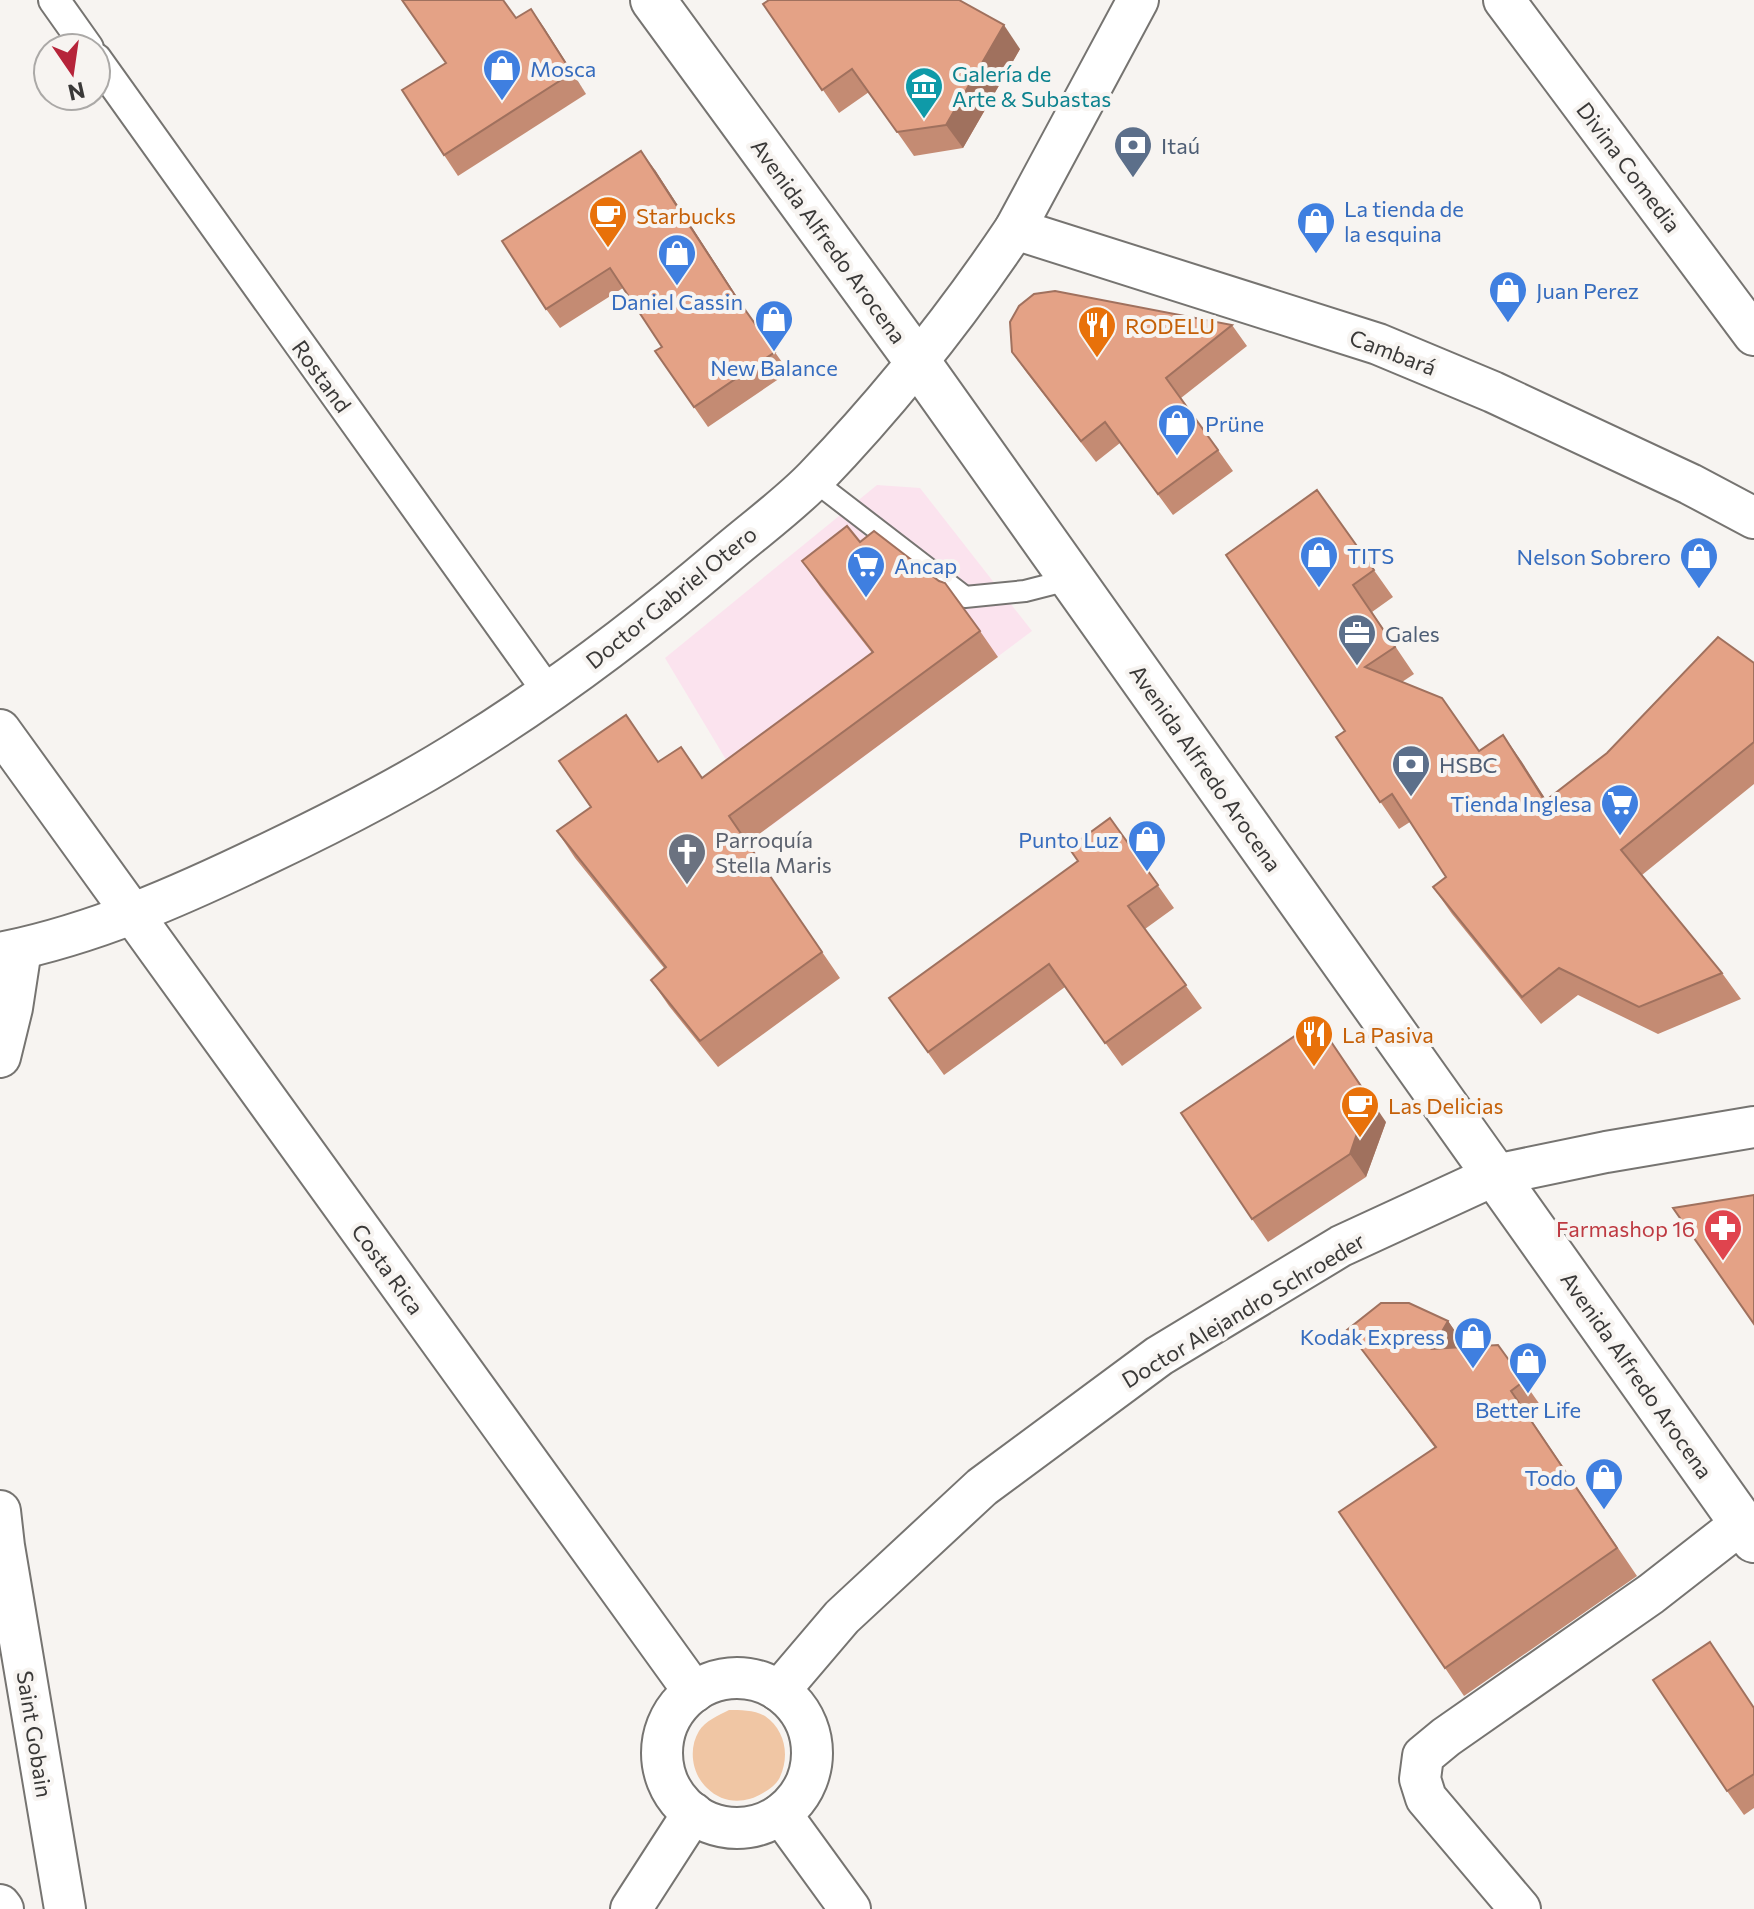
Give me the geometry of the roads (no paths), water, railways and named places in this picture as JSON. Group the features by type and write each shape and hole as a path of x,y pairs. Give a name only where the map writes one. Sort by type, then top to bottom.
{"street":[{"path":"54,0 77,32"},
{"name":"Avenida Alfredo Arocena","path":"653,0 917,361 1748,1531"},
{"name":"Doctor Gabriel Otero","path":"11,951 133,915 341,819 465,748 549,693 675,598 813,480 901,384 1015,229 1138,0"},
{"name":"Divina Comedia","path":"1504,0 1754,335"},
{"name":"Rostand","path":"112,81 549,693"},
{"name":"Cambará","path":"1015,229 1378,344 1493,392 1690,484 1754,518"},
{"name":"Costa Rica","path":"0,730 694,1692"},
{"path":"0,1057 12,1008 11,951"},
{"name":"Doctor Alejandro Schroeder","path":"779,1691 842,1617 982,1487 1159,1356 1341,1246 1495,1175 1754,1127"},
{"name":"Saint Gobain","path":"0,1511 65,1909"},
{"path":"1520,1909 1426,1798 1420,1779 1423,1756 1651,1594 1748,1531"},
{"path":"727,1679 763,1683 779,1691 794,1704 806,1722 812,1742 812,1762 807,1782 796,1800 781,1814 753,1827 737,1828 706,1822 679,1802 664,1770 664,1735 671,1719 694,1692 727,1679"},
{"path":"631,1909 693,1813"},
{"path":"781,1814 850,1909"}],"lane":[{"path":"813,480 965,597 1025,591 1072,579"}],"place":[{"name":"Mosca","path":"502,102"},
{"name":"Galería de Arte & Subastas","path":"924,120"},
{"name":"Itaú","path":"1133,179"},
{"name":"Starbucks","path":"608,249"},
{"name":"La tienda de la esquina","path":"1316,255"},
{"name":"Daniel Cassin","path":"677,287"},
{"name":"Juan Perez","path":"1508,324"},
{"name":"New Balance","path":"774,353"},
{"name":"RODELU","path":"1097,359"},
{"name":"Prüne","path":"1177,457"},
{"name":"TITS","path":"1319,589"},
{"name":"Nelson Sobrero","path":"1699,590"},
{"name":"Ancap","path":"866,599"},
{"name":"Gales","path":"1357,667"},
{"name":"HSBC","path":"1411,798"},
{"name":"Tienda Inglesa","path":"1620,837"},
{"name":"Punto Luz","path":"1147,873"},
{"name":"Parroquía Stella Maris","path":"687,886"},
{"name":"La Pasiva","path":"1314,1068"},
{"name":"Las Delicias","path":"1360,1139"},
{"name":"Farmashop 16","path":"1723,1262"},
{"name":"Kodak Express","path":"1473,1370"},
{"name":"Better Life","path":"1528,1395"},
{"name":"Todo","path":"1604,1511"}]}
